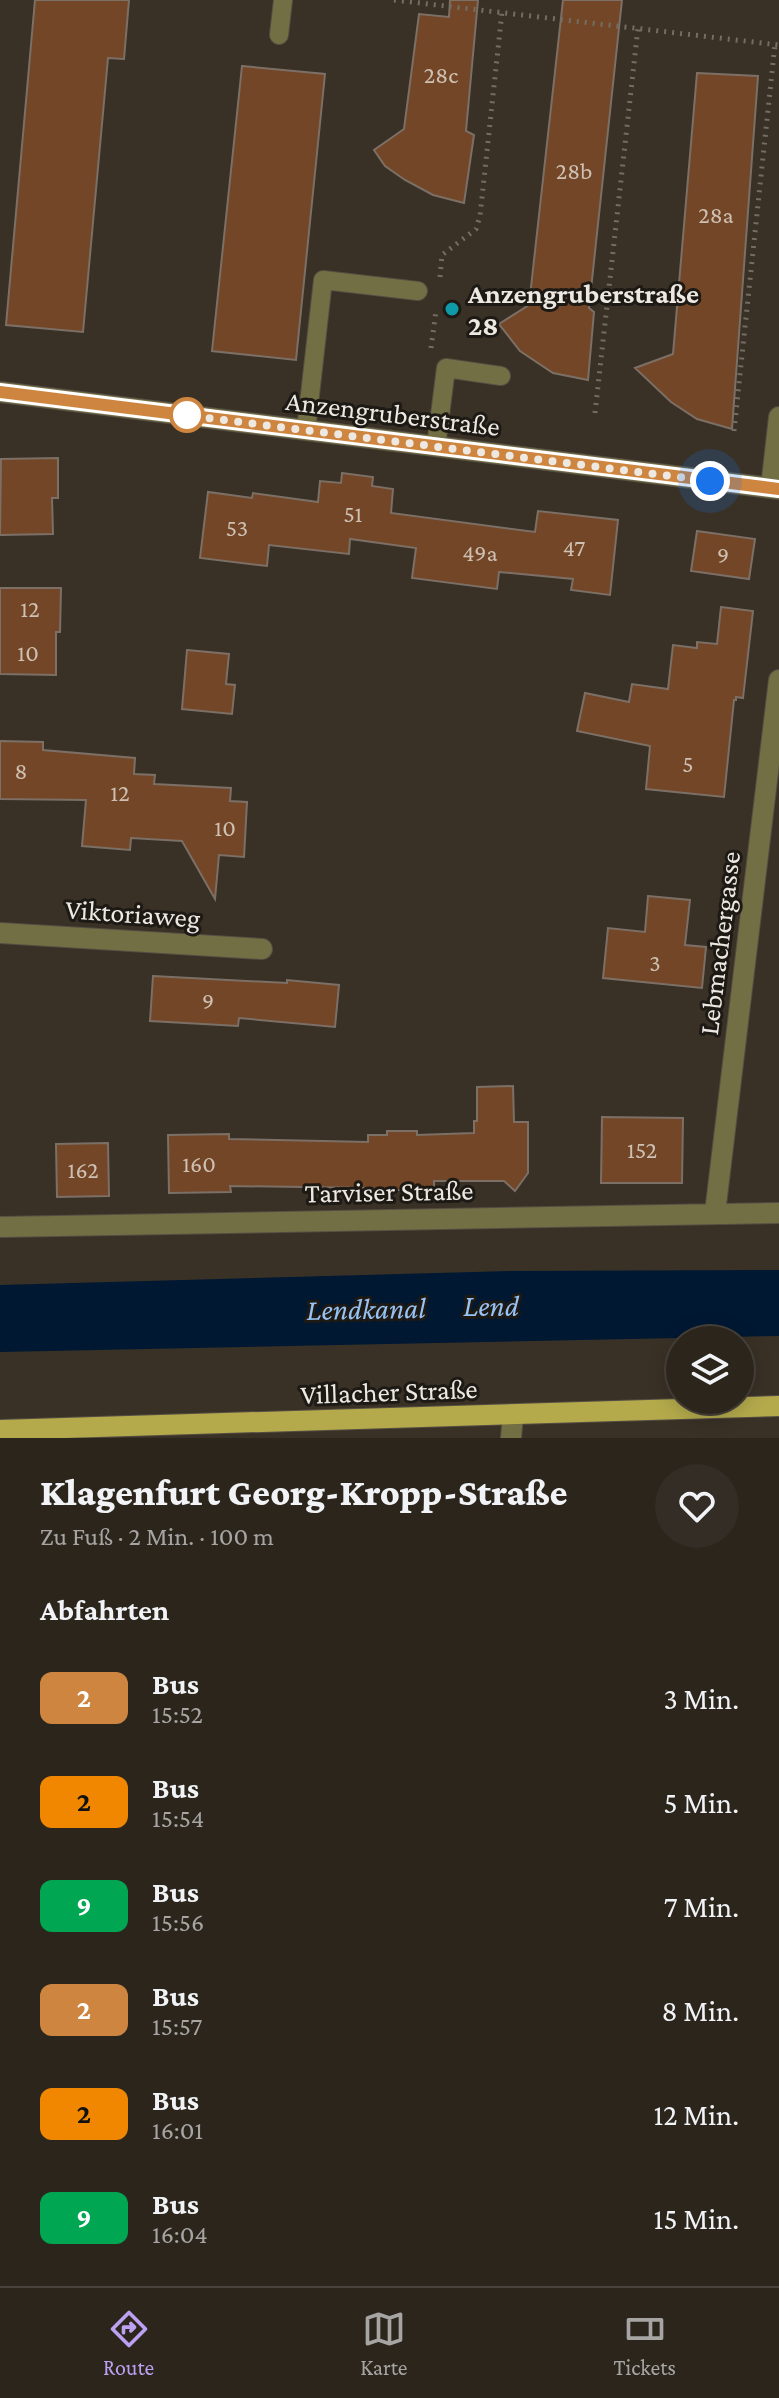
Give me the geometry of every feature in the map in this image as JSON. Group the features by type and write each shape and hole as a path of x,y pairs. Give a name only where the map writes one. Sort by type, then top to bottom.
{"main road":[{"name":"Villacher Straße","path":"0,1430 779,1406"}],"street":[{"name":"Anzengruberstraße","path":"0,392 775,489"},
{"path":"775,489 779,417"},
{"name":"Lebmachergasse","path":"715,1213 779,680"},
{"name":"Viktoriaweg","path":"0,933 262,949"},
{"name":"Tarviser Straße","path":"0,1227 779,1213"},
{"path":"511,1438 513,1415"}],"lane":[{"path":"279,35 283,0"},
{"path":"306,430 323,280 418,291"},
{"path":"436,446 446,368 501,376"}],"path":[{"path":"394,0 777,45 734,431"},
{"path":"439,285 442,255 476,229 480,216 502,12"},
{"path":"595,413 638,28"},
{"path":"430,361 437,300"}],"water":[{"name":"Lend","path":"779,1270 779,1336 754,1337 754,1326 666,1326 666,1338 0,1352 0,1285 510,1271"}],"building":[{"path":"35,0 129,0 124,59 108,58 83,332 6,325"},
{"path":"450,0 478,0 466,131 474,135 464,203 433,195 405,180 385,166 374,150 404,129 419,14 449,17"},
{"path":"563,0 622,0 589,308 594,312 588,380 553,373 520,351 499,324 529,305"},
{"path":"242,66 325,74 296,360 212,351"},
{"path":"697,73 758,76 732,429 697,419 671,402 635,368 673,354"},
{"path":"58,458 58,498 52,498 53,534 0,535 1,459"},
{"path":"342,473 373,477 372,486 393,489 391,513 535,532 538,511 618,520 610,595 571,590 573,579 499,572 497,589 412,578 416,548 350,539 349,554 269,545 267,566 200,558 208,492 252,498 253,493 318,502 320,481 341,483"},
{"path":"697,531 755,539 749,579 691,571"},
{"path":"0,588 61,588 60,632 56,632 56,675 0,674"},
{"path":"721,607 753,611 743,698 736,697 734,700 724,797 646,789 650,746 577,731 585,693 629,702 632,684 668,689 673,645 697,648 697,642 717,644"},
{"path":"187,650 229,654 226,684 235,685 232,714 182,709"},
{"path":"0,741 43,742 43,750 135,758 134,774 155,775 154,784 231,788 230,801 247,802 244,857 219,855 215,899 182,841 131,838 130,850 82,846 86,800 0,799"},
{"path":"648,896 690,900 685,945 706,947 702,988 603,978 608,928 645,932"},
{"path":"153,976 287,983 287,980 339,985 335,1027 239,1018 238,1026 150,1021"},
{"path":"513,1086 514,1122 528,1122 528,1173 515,1191 504,1181 434,1181 434,1190 230,1186 231,1192 169,1193 168,1135 229,1134 229,1139 368,1142 368,1135 387,1135 387,1131 417,1131 417,1135 474,1133 477,1087"},
{"path":"602,1117 683,1118 682,1183 601,1183"},
{"path":"108,1143 109,1196 57,1197 56,1144"}],"bus line":[{"name":"2","path":"0,392 779,489"}],"place":[{"name":"Anzengruberstraße 28","path":"452,309"}],"route":[{"path":"187,415 184,415 710,481"}],"water label":[{"name":"Lendkanal","path":"366,1309"}]}
